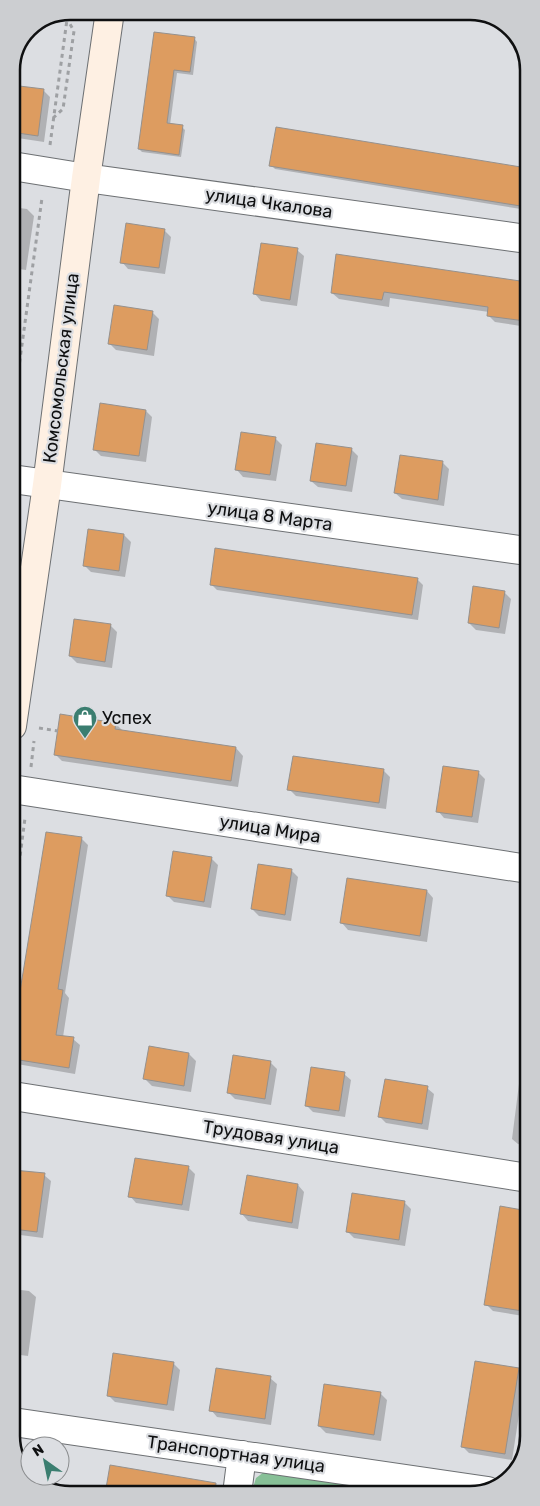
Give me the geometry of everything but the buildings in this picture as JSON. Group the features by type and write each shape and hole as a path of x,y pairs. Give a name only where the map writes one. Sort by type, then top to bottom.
{"street":[{"name":"Комсомольская улица","path":"24,727 47,484 86,178 109,20"},
{"name":"улица Чкалова","path":"20,167 520,238"},
{"name":"улица 8 Марта","path":"20,480 520,550"},
{"name":"улица Мира","path":"20,790 520,868"},
{"name":"Трудовая улица","path":"20,1097 520,1177"},
{"name":"Транспортная улица","path":"20,1423 454,1486"},
{"path":"238,1486 242,1455"}],"path":[{"path":"20,360 67,20"},
{"path":"53,118 63,109 74,31 68,20"},
{"path":"24,727 58,731"}],"green space":[{"path":"268,1469 376,1486 254,1486 256,1478"}],"place":[{"name":"Успех","path":"85,739"}]}
